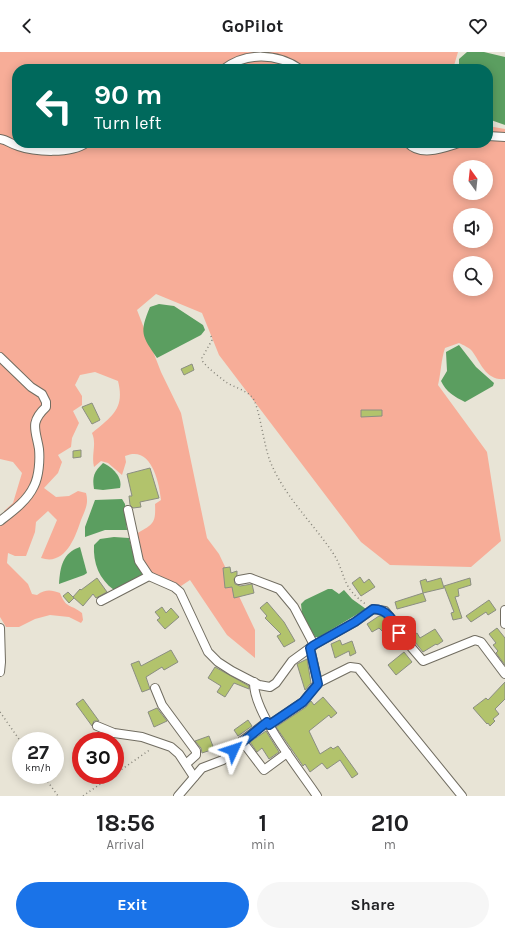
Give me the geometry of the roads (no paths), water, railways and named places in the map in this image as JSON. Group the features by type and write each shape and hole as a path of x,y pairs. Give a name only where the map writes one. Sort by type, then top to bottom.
{"street":[{"path":"232,64 244,57 264,56 281,60 289,64"},
{"path":"493,136 505,136"},
{"path":"0,139 12,144"},
{"path":"26,148 39,151 62,151 71,148"},
{"path":"415,148 418,150 429,151 440,148"},
{"path":"0,357 30,387 42,394 46,402 46,407 38,414 34,427 39,448 39,461 35,485 22,503 0,521"},
{"path":"128,510 139,561 149,576 174,587 180,592 208,652 218,662 254,682 270,686 276,683 292,661 312,646 355,622 373,609 385,611 394,622 399,633 423,661 475,640 480,642 505,674"},
{"path":"101,601 149,576"},
{"path":"239,580 250,578 279,589 294,607 312,646 318,684"},
{"path":"505,610 505,624"},
{"path":"0,628 0,672"},
{"path":"178,796 202,768 223,760 242,741 303,702 318,684 350,667 358,668 462,796"},
{"path":"254,682 256,694 268,724 317,796"},
{"path":"155,688 162,705 196,751 196,755 186,764"},
{"path":"97,726 114,733 142,737 171,747 179,754 194,777"},
{"path":"242,741 264,770 288,753"}]}
